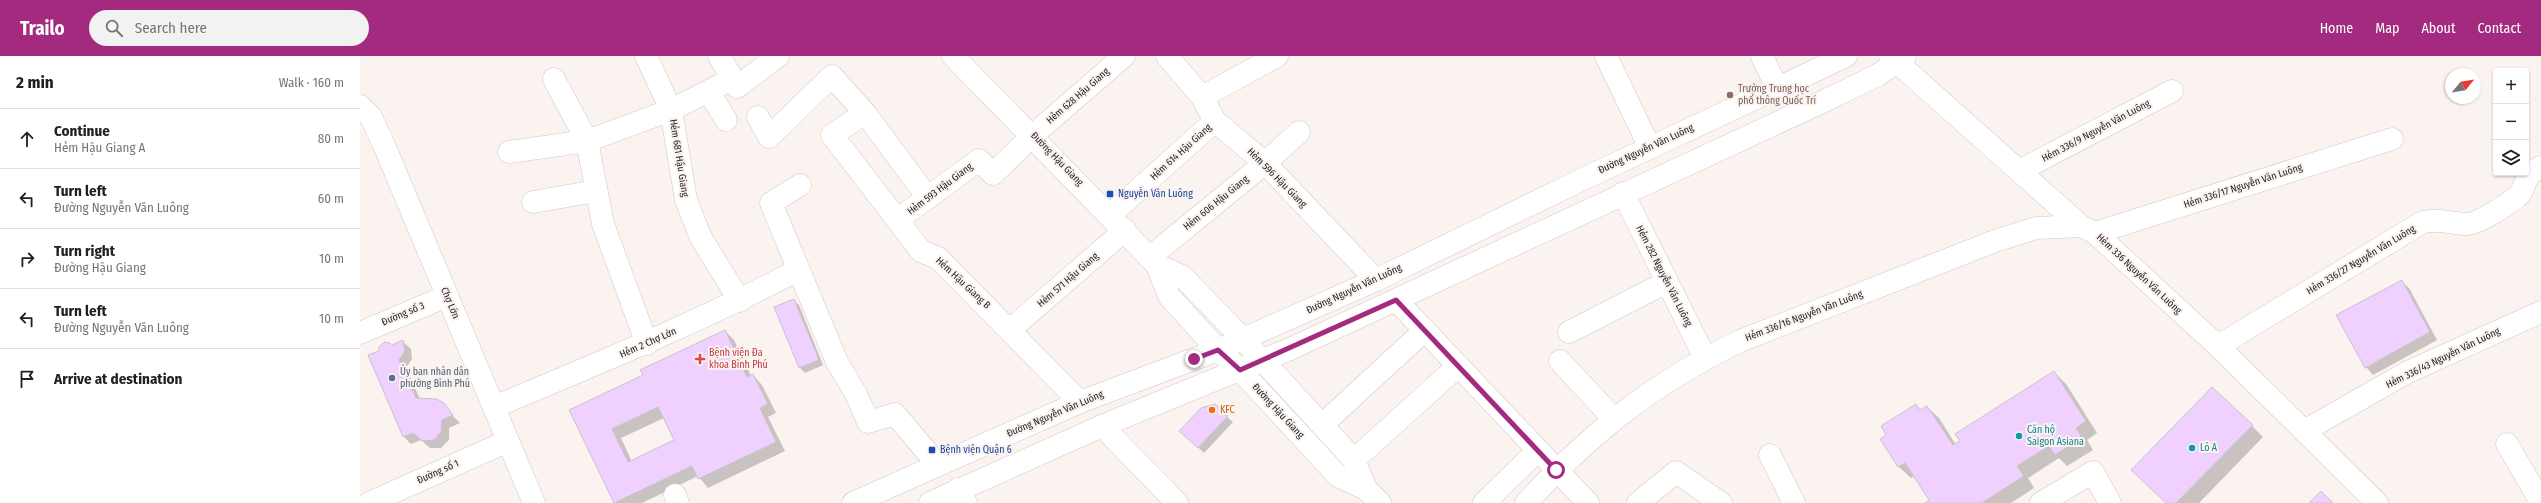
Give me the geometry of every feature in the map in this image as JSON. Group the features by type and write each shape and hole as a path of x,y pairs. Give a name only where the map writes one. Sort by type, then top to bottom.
{"street":[{"name":"Hẻm 681 Hậu Giang","path":"646,56 671,110 686,200 701,238 740,301"},
{"path":"719,56 737,87 778,56"},
{"name":"Đường Hậu Giang","path":"953,56 1033,135 1154,261 1182,276 1243,339 1354,460 1373,496"},
{"name":"Hẻm 628 Hậu Giang","path":"1033,135 1124,56"},
{"name":"Hẻm 596 Hậu Giang","path":"1167,56 1202,97 1215,121 1265,163 1376,280"},
{"path":"1202,97 1276,56"},
{"path":"1606,56 1650,148"},
{"path":"1762,56 1777,88"},
{"name":"Đường Nguyễn Văn Luông","path":"853,503 1080,402 1218,350 1376,280 1650,148 1846,56"},
{"path":"930,503 962,496 1102,426 1262,361 1396,300 1623,193 1820,103 1897,59"},
{"name":"Hẻm 336 Nguyễn Văn Luông","path":"1897,59 2019,171 2088,229 2218,346 2377,503"},
{"path":"758,117 770,137 832,76 866,113 928,198"},
{"path":"554,78 587,141 603,224 647,344"},
{"path":"509,152 587,141 671,110 732,79"},
{"name":"Hẻm 336/9 Nguyễn Văn Luông","path":"2019,171 2172,91"},
{"path":"709,92 726,120"},
{"name":"Chợ Lớn","path":"360,106 371,117 380,134 534,503"},
{"name":"Hẻm Hậu Giang B","path":"866,113 832,135 921,251 938,258 1011,329 1080,402"},
{"name":"Hẻm 614 Hậu Giang","path":"1110,215 1215,121"},
{"name":"Hẻm 606 Hậu Giang","path":"1154,261 1299,132"},
{"name":"Hẻm 593 Hậu Giang","path":"897,220 979,160 993,174 1033,135"},
{"name":"Hẻm 336/17 Nguyễn Văn Luông","path":"2088,229 2392,139"},
{"name":"Hẻm 336/27 Nguyễn Văn Luông","path":"2218,346 2423,222 2442,220 2466,224 2480,220 2517,197 2522,190 2527,177 2541,167"},
{"path":"800,184 771,203 837,362 856,394 868,422 896,414 938,465"},
{"path":"533,202 596,191"},
{"name":"Hẻm 282 Nguyễn Văn Luông","path":"1623,193 1666,282 1706,358"},
{"name":"Hẻm 336/16 Nguyễn Văn Luông","path":"1526,503 1556,470 1613,418 1650,391 1706,358 1740,342 1995,241 2036,228 2088,229"},
{"name":"Hẻm 571 Hậu Giang","path":"1011,329 1125,230"},
{"name":"Đường Hậu Giang","path":"1154,261 1169,296 1218,350 1240,370 1338,476 1373,496"},
{"name":"Hẻm 2 Chợ Lớn","path":"494,407 647,344 740,301 798,270"},
{"path":"1569,332 1666,282"},
{"name":"Đường số 3","path":"360,333 447,296"},
{"path":"1396,300 1537,451 1588,503"},
{"name":"Hẻm 336/43 Nguyễn Văn Luông","path":"2304,430 2408,372 2541,312"},
{"path":"1322,425 1425,330"},
{"path":"1560,361 1613,418"},
{"path":"1354,460 1458,366"},
{"path":"1102,426 1177,503"},
{"name":"Đường số 1","path":"368,503 508,441"},
{"path":"2507,444 2541,502"},
{"path":"1484,503 1537,451"},
{"path":"1770,455 1794,503"},
{"path":"1638,503 1676,472 1721,503"},
{"path":"2041,503 2092,472 2110,503"}],"building":[{"path":"2402,280 2430,332 2365,368 2336,315"},
{"path":"794,299 819,360 799,368 774,307"},
{"path":"725,330 747,377 753,374 768,404 760,408 776,442 698,479 692,466 614,503 569,410 643,375 640,370","holes":["658,407 674,440 628,462 612,429"]},
{"name":"Ủy ban nhân dân phường Bình Phú","path":"403,340 405,351 399,360 416,398 437,399 444,403 453,415 442,420 441,432 434,440 422,441 413,433 403,437 368,355 379,351 379,347 384,342 392,345"},
{"name":"Căn hộ Saigon Asiana","path":"2054,371 2086,421 2076,428 2082,438 2055,455 2049,446 2017,466 2024,476 1982,503 1925,503 1929,500 1905,463 1898,467 1880,439 1886,435 1881,426 1916,404 1920,410 1927,406 1953,445 1960,441 1955,434"},
{"name":"Lô A","path":"2212,387 2253,425 2176,503 2166,503 2131,470"},
{"path":"1215,404 1228,416 1198,448 1179,431 1201,408"},
{"path":"2321,491 2333,503 2309,503"}],"place":[{"name":"Trường Trung học phổ thông Quốc Trí","path":"1730,95"},
{"name":"Nguyễn Văn Luông","path":"1110,194"},
{"name":"Bệnh viện Đa khoa Bình Phú","path":"700,359"},
{"name":"Ủy ban nhân dân phường Bình Phú","path":"392,378"},
{"name":"KFC","path":"1212,410"},
{"name":"Căn hộ Saigon Asiana","path":"2019,436"},
{"name":"Lô A","path":"2192,448"},
{"name":"Bệnh viện Quận 6","path":"932,450"}],"route":[{"path":"1194,359 1218,350 1240,370 1396,300 1556,470"}]}
